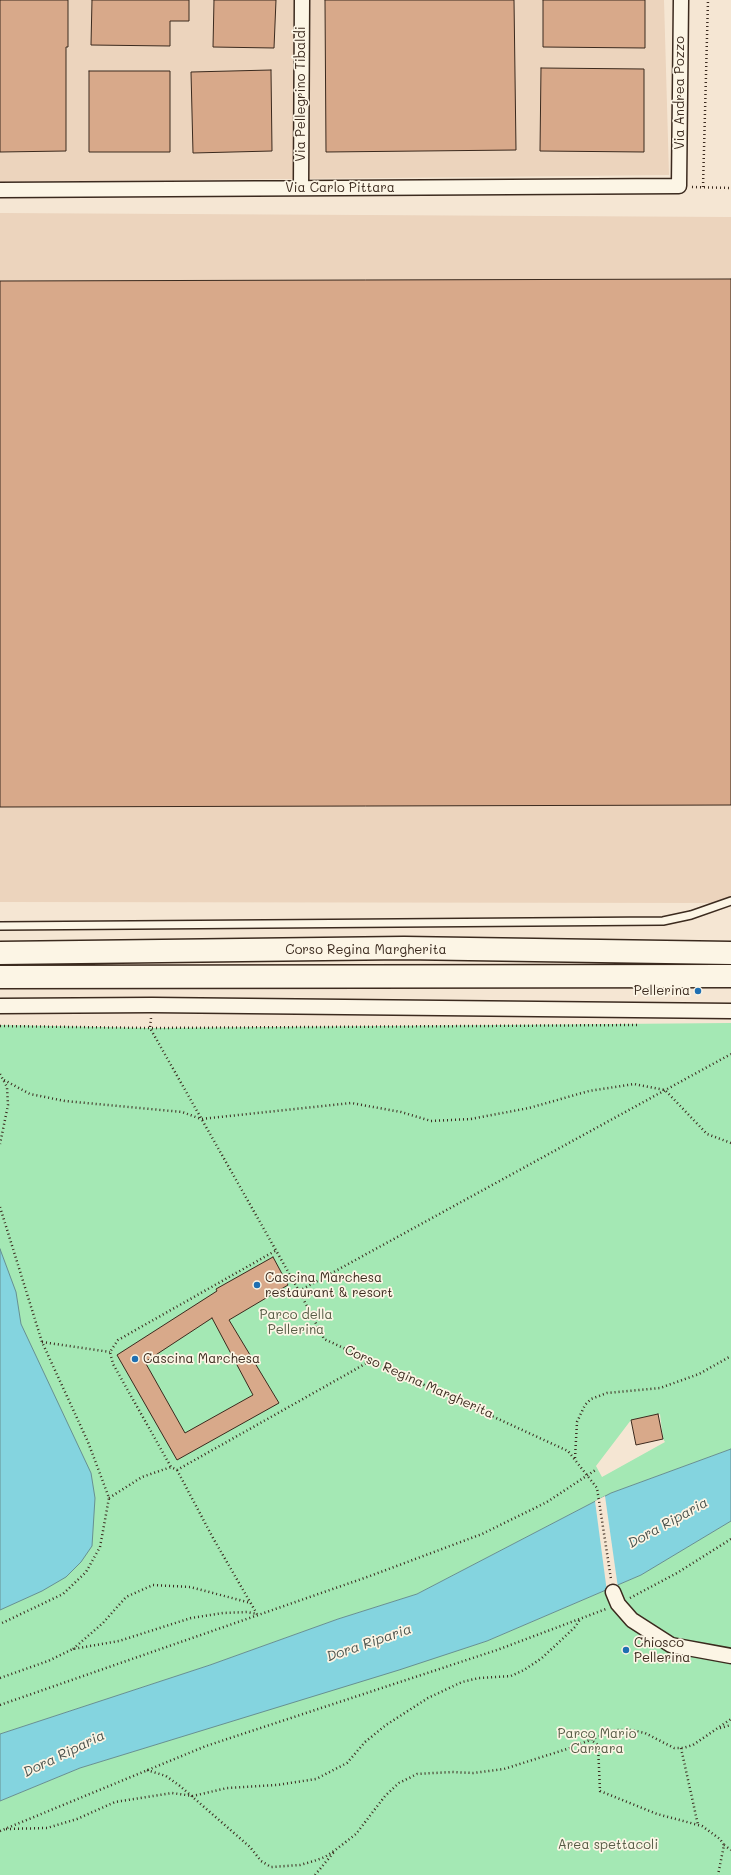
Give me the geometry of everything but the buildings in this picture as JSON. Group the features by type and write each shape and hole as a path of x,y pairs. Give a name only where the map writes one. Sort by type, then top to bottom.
{"main road":[{"name":"Corso Regina Margherita","path":"0,953 404,948 731,953"},
{"name":"Corso Regina Margherita","path":"0,977 731,976"}],"street":[{"name":"Via Pellegrino Tibaldi","path":"301,188 302,0"},
{"name":"Via Andrea Pozzo","path":"680,186 681,0"},
{"name":"Via Carlo Pittara","path":"0,190 680,186"},
{"path":"0,1006 152,1005 731,1011"},
{"path":"616,1598 632,1620 671,1645 731,1656"}],"lane":[{"path":"0,926 662,921 691,915 731,901"}],"path":[{"path":"703,187 708,0"},
{"path":"680,186 731,188"},
{"path":"150,1028 152,1005"},
{"path":"0,1026 150,1028 644,1026"},
{"name":"Corso Regina Margherita","path":"150,1028 324,1340 372,1360 568,1451 589,1475 597,1488 616,1598"},
{"path":"298,1291 731,1054"},
{"path":"0,1074 7,1087 8,1105 6,1122 0,1144"},
{"path":"4,1080 30,1094 65,1101 182,1112 201,1119 351,1103 401,1112 431,1121 471,1119 529,1108 589,1091 634,1084 665,1090 707,1134 731,1143"},
{"path":"0,1207 42,1342 88,1442 109,1498 100,1548 86,1572 63,1594 0,1624"},
{"path":"257,1614 213,1538 177,1470 171,1467 113,1364 110,1352 118,1340 275,1250"},
{"path":"42,1342 110,1352"},
{"path":"575,1459 577,1422 584,1405 591,1399 607,1393 660,1388 699,1374 731,1356"},
{"path":"177,1470 372,1360"},
{"path":"109,1498 142,1477 171,1467"},
{"path":"0,1705 257,1614 370,1576 482,1534 547,1502 597,1469"},
{"path":"0,1831 206,1746 497,1650 581,1617 616,1598 677,1573 731,1540"},
{"path":"0,1678 48,1661 73,1649 103,1623 126,1597 153,1584 190,1587 251,1603"},
{"path":"73,1649 119,1641 192,1618 223,1613 247,1612 257,1614"},
{"path":"4,1829 47,1828 76,1819 115,1802 172,1793 193,1796 227,1788 277,1785 316,1779 347,1763 365,1742 386,1724 428,1698 462,1682 479,1678 511,1676 524,1670 542,1658 576,1627 581,1617"},
{"path":"147,1770 166,1776 193,1796 250,1847 261,1861 271,1867 300,1865 325,1857 337,1848 359,1830 385,1796 399,1783 417,1774 452,1772 473,1773 504,1769 559,1752 616,1730 631,1730 645,1733 674,1748 681,1748 693,1745 731,1719"},
{"path":"718,1729 731,1725"},
{"path":"590,1739 598,1745 600,1791 657,1814 702,1826 720,1839 724,1846 731,1850"},
{"path":"681,1748 698,1825"},
{"path":"718,1875 724,1846"},
{"path":"315,1875 337,1848"}],"shaded area":[{"path":"0,0 664,0 669,175 0,182"},
{"path":"0,213 731,217 731,903 0,902"}],"green space":[{"name":"Parco della Pellerina","path":"731,1023 731,1449 611,1493 417,1594 338,1619 210,1665 0,1734 0,1025 150,1028","holes":["660,1414 663,1439 665,1442 602,1477 596,1466 631,1420"]},
{"name":"Parco Mario Carrara","path":"731,1521 731,1875 0,1875 0,1801 80,1768 487,1641 641,1575"}],"water":[{"path":"0,1249 16,1292 21,1324 91,1473 95,1498 92,1546 81,1562 66,1577 42,1591 0,1610"},
{"name":"Dora Riparia","path":"731,1449 731,1521 641,1575 487,1641 399,1670 80,1768 0,1801 0,1734 210,1665 338,1619 417,1594 611,1493"}],"pier":[{"path":"605,1496 618,1588 607,1592 595,1501"}],"place":[{"name":"Pellerina","path":"698,991"},
{"name":"Cascina Marchesa restaurant & resort","path":"257,1285"},
{"name":"Cascina Marchesa","path":"135,1359"},
{"name":"Chiosco Pellerina","path":"626,1650"}],"park label":[{"name":"Area spettacoli","path":"608,1845"}]}
